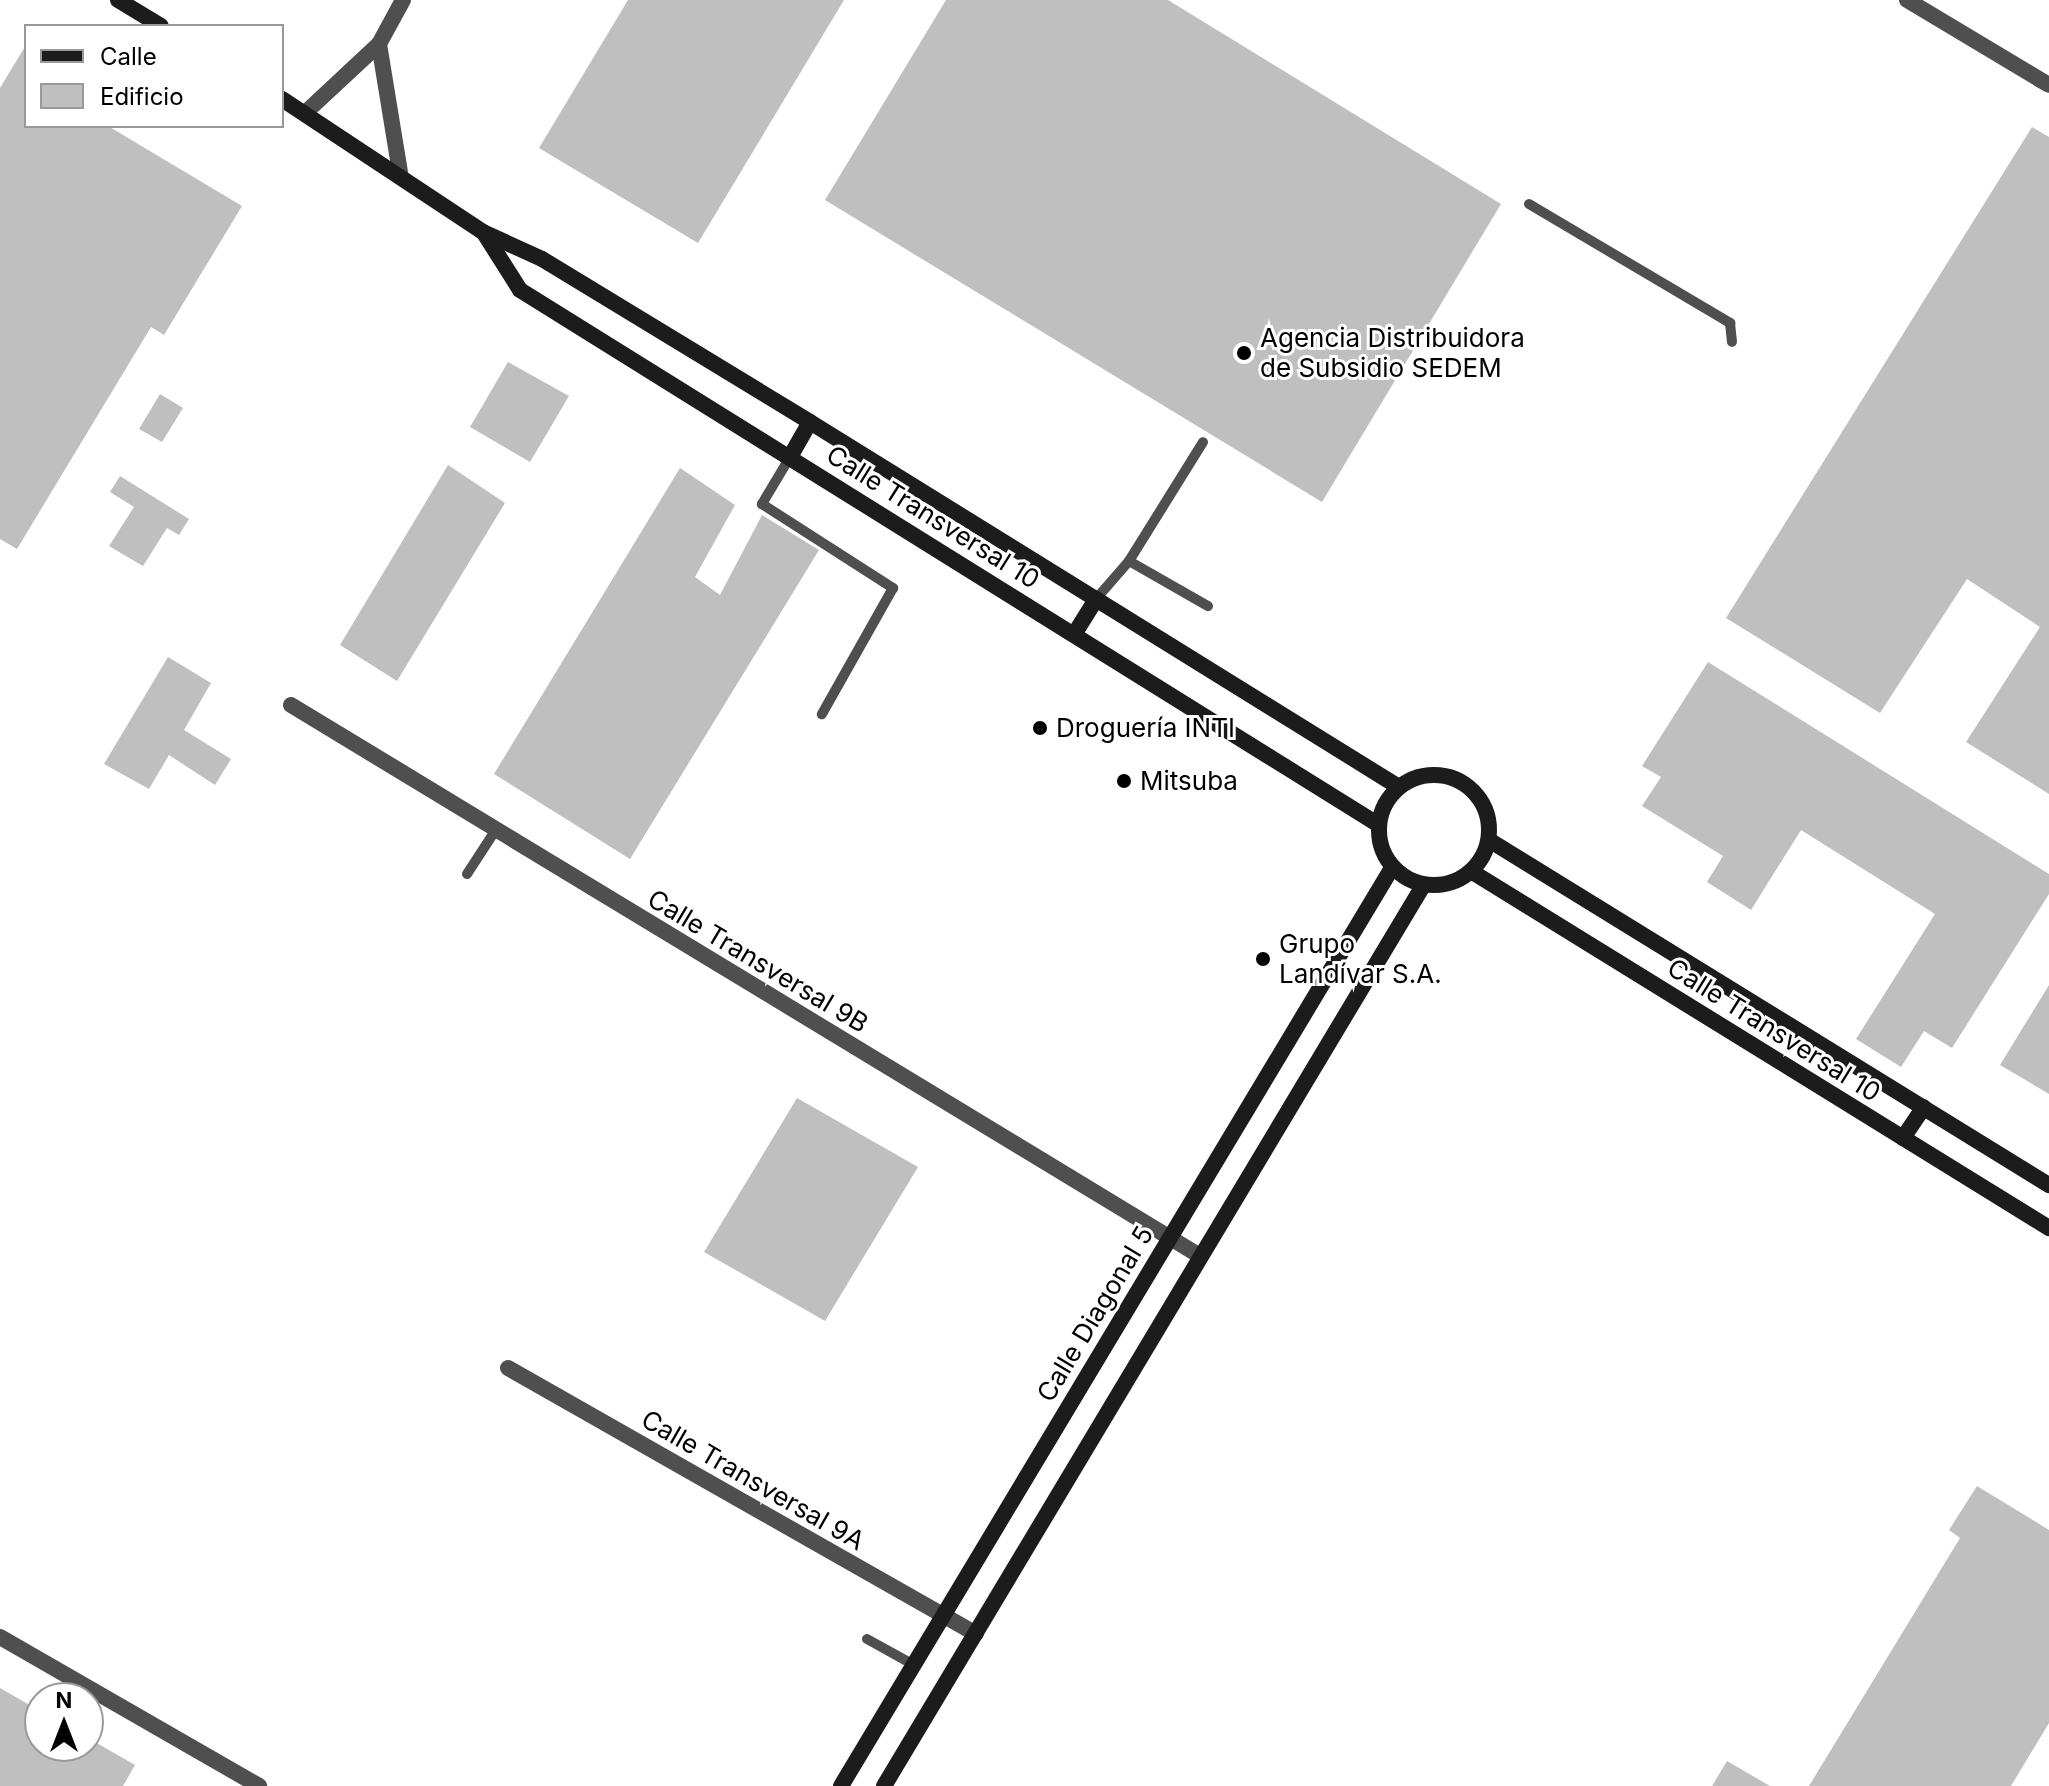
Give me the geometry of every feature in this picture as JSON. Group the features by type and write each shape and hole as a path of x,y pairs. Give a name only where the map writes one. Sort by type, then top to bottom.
{"main road":[{"path":"118,0 158,24"},
{"name":"Calle Transversal 10","path":"284,100 400,172 483,232 542,259 1399,787"},
{"name":"Calle Transversal 10","path":"483,232 520,290 1379,825"},
{"path":"790,457 810,422"},
{"path":"1075,633 1096,599"},
{"path":"1416,778 1454,779 1482,803 1489,840 1474,873 1424,884 1392,868 1379,825 1399,787 1416,778"},
{"name":"Calle Transversal 10","path":"1489,840 2049,1185"},
{"name":"Calle Diagonal 5","path":"841,1786 1392,868"},
{"name":"Calle Transversal 10","path":"1474,873 2049,1228"},
{"path":"884,1786 1424,884"},
{"path":"1903,1138 1924,1107"}],"street":[{"path":"305,113 379,44 403,0"},
{"path":"1907,0 2049,85"},
{"path":"379,44 400,172"},
{"name":"Calle Transversal 9B","path":"291,705 1200,1256"},
{"name":"Calle Transversal 9A","path":"508,1368 976,1634"},
{"path":"0,1637 259,1786"}],"lane":[{"path":"1529,204 1730,323 1732,342"},
{"path":"1096,599 1129,561 1203,442"},
{"path":"790,457 762,504 893,588 822,714"},
{"path":"1129,561 1208,606"},
{"path":"467,874 495,831"},
{"path":"867,1639 914,1665"}],"building":[{"path":"628,0 844,0 698,243 539,148"},
{"name":"Agencia Distribuidora de Subsidio SEDEM","path":"946,0 1168,0 1501,204 1322,502 825,200"},
{"path":"24,48 24,128 111,128 242,206 164,335 151,327 17,549 0,539 0,88"},
{"path":"2032,127 2049,137 2049,794 1966,742 2040,627 1967,579 1880,713 1726,618"},
{"path":"508,362 569,396 530,462 470,427"},
{"path":"160,394 183,408 162,442 139,429"},
{"path":"448,465 505,503 397,681 340,645"},
{"path":"680,468 735,505 695,577 720,595 762,515 819,550 630,859 494,774"},
{"path":"120,476 189,519 179,535 167,528 143,566 109,546 134,507 110,492"},
{"path":"168,657 211,683 184,730 231,759 215,785 169,755 149,789 104,764"},
{"path":"1708,662 2049,874 2049,894 1952,1048 1924,1031 1901,1067 1856,1039 1935,914 1801,830 1751,910 1707,882 1723,856 1642,806 1661,777 1642,766"},
{"path":"2049,985 2049,1094 2000,1065"},
{"path":"797,1098 918,1167 825,1321 704,1252"},
{"path":"1977,1486 2049,1530 2049,1723 2011,1786 1809,1786 1960,1538 1949,1530"},
{"path":"0,1688 24,1702 24,1762 104,1762 104,1747 135,1765 123,1786 0,1786"},
{"path":"1727,1761 1770,1786 1712,1786"}],"place":[{"name":"Agencia Distribuidora de Subsidio SEDEM","path":"1244,353"},
{"name":"Droguería INTI","path":"1040,728"},
{"name":"Mitsuba","path":"1124,781"},
{"name":"Grupo Landívar S.A.","path":"1263,959"}]}
